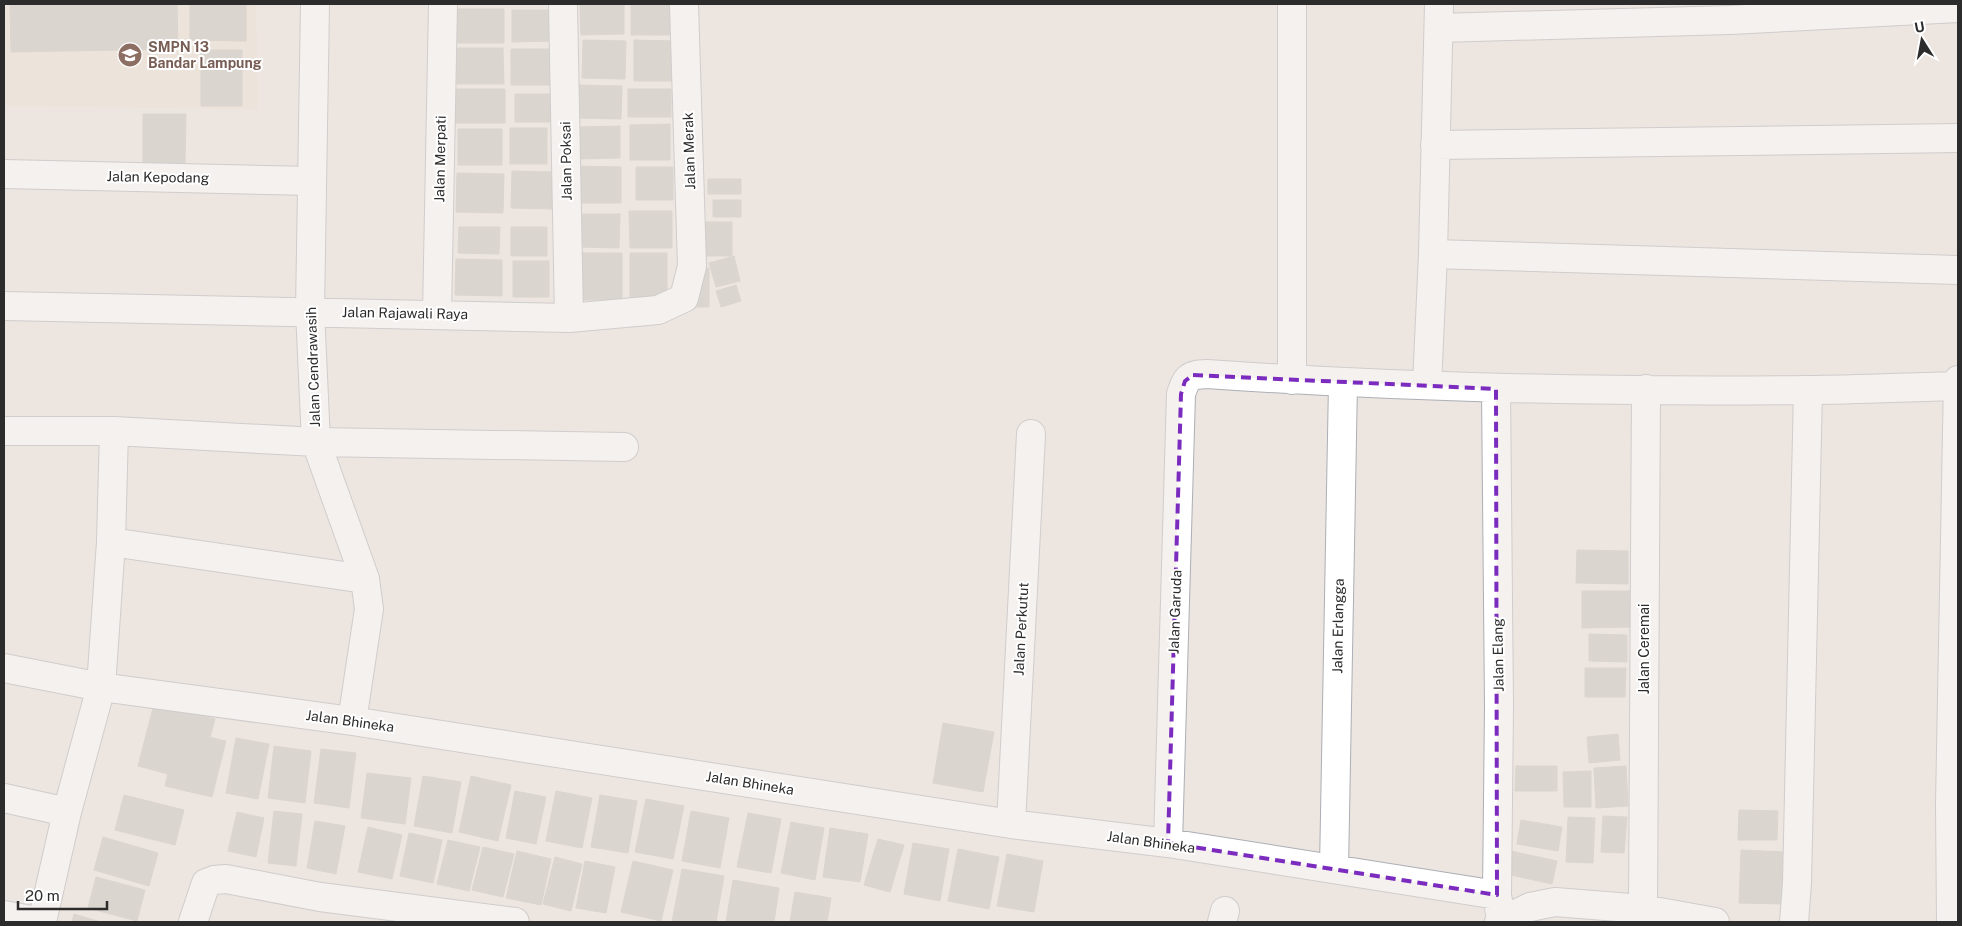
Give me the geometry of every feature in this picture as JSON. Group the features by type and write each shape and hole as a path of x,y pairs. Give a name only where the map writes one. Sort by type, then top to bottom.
{"street":[{"name":"Jalan Cendrawasih","path":"315,4 310,311 316,442 366,579 369,609 352,721"},
{"name":"Jalan Merpati","path":"438,314 443,4"},
{"name":"Jalan Poksai","path":"563,4 569,318"},
{"name":"Jalan Merak","path":"684,4 692,266 684,298"},
{"path":"1292,4 1292,380 1496,389 1808,390 1958,386"},
{"path":"1427,385 1433,254 1439,16 1730,20 1958,8"},
{"path":"1435,145 1958,138"},
{"name":"Jalan Kepodang","path":"4,174 312,181"},
{"path":"1433,254 1958,270"},
{"name":"Jalan Rajawali Raya","path":"4,306 569,318 658,310 684,298"},
{"name":"Jalan Garuda","path":"1168,843 1181,394 1185,381 1193,375 1207,374 1292,380"},
{"path":"1951,922 1958,380"},
{"name":"Jalan Erlangga","path":"1334,869 1343,383"},
{"name":"Jalan Elang","path":"1496,389 1499,913"},
{"name":"Jalan Ceremai","path":"1643,909 1646,389"},
{"path":"1794,922 1797,883 1808,390"},
{"path":"4,431 114,431 316,442 624,447"},
{"path":"4,915 42,922 67,812 101,687 111,542 114,431"},
{"name":"Jalan Perkutut","path":"1011,824 1031,434"},
{"path":"111,542 366,579"},
{"name":"Jalan Bhineka","path":"4,668 101,687 352,721 1011,824 1168,843 1334,869 1499,913"},
{"path":"4,798 67,812"},
{"path":"193,922 206,883 226,879 320,896 515,922"},
{"path":"1499,913 1556,902 1643,909 1715,922"}],"highlighted area":[{"path":"1193,375 1496,389 1497,895 1168,843 1181,394 1185,381"}],"shaded area":[{"name":"SMPN 13 Bandar Lampung","path":"4,4 256,4 258,109 4,106"}],"building":[{"path":"10,4 177,4 178,49 11,52"},
{"path":"190,4 246,4 246,41 190,40"},
{"path":"580,5 624,5 624,34 581,35"},
{"path":"631,5 672,5 672,35 631,35"},
{"path":"452,9 504,9 504,43 452,43"},
{"path":"512,10 552,10 552,41 512,42"},
{"path":"583,40 626,41 625,79 582,78"},
{"path":"634,40 674,41 674,81 634,81"},
{"path":"457,48 503,48 504,84 457,84"},
{"path":"511,49 551,49 551,85 511,85"},
{"path":"201,50 242,50 242,106 201,106"},
{"path":"579,85 622,86 621,119 578,118"},
{"path":"455,89 505,89 505,123 455,123"},
{"path":"628,89 671,89 671,117 628,117"},
{"path":"515,94 551,94 551,122 515,122"},
{"path":"143,114 186,114 185,164 143,164"},
{"path":"670,124 670,160 630,160 630,125"},
{"path":"620,126 620,158 578,159 578,127"},
{"path":"510,128 547,128 547,164 510,164"},
{"path":"458,129 502,129 502,165 458,165"},
{"path":"576,166 621,167 621,203 575,203"},
{"path":"636,167 673,167 673,200 636,200"},
{"path":"512,171 553,172 552,209 511,208"},
{"path":"457,173 504,174 503,213 456,212"},
{"path":"708,179 741,179 741,194 708,194"},
{"path":"713,200 741,200 741,217 713,217"},
{"path":"629,211 672,211 672,248 630,248"},
{"path":"580,214 620,214 619,248 579,247"},
{"path":"702,222 732,222 732,256 702,256"},
{"path":"459,227 500,227 499,254 458,253"},
{"path":"511,227 547,227 547,256 511,256"},
{"path":"578,253 622,253 622,300 578,300"},
{"path":"630,253 667,253 667,300 630,301"},
{"path":"734,256 740,281 716,287 709,263"},
{"path":"456,259 502,260 502,296 455,295"},
{"path":"513,261 549,261 549,297 513,297"},
{"path":"709,268 709,307 695,307 695,269"},
{"path":"736,285 741,301 721,307 716,291"},
{"path":"1577,550 1628,551 1628,584 1576,583"},
{"path":"1582,591 1632,591 1632,627 1582,628"},
{"path":"1589,634 1627,635 1627,662 1589,661"},
{"path":"1585,668 1626,668 1625,697 1585,697"},
{"path":"154,704 215,719 198,782 138,766"},
{"path":"943,723 994,732 983,792 933,783"},
{"path":"178,730 226,741 212,797 165,786"},
{"path":"1618,734 1620,760 1589,763 1587,737"},
{"path":"236,738 269,744 258,799 226,793"},
{"path":"274,746 311,751 305,803 268,798"},
{"path":"321,749 356,753 349,808 314,803"},
{"path":"1516,766 1557,766 1557,791 1515,791"},
{"path":"1626,766 1628,806 1596,808 1594,768"},
{"path":"1591,771 1591,807 1564,807 1563,772"},
{"path":"367,773 411,778 405,824 361,818"},
{"path":"423,776 461,782 452,833 414,826"},
{"path":"471,776 511,785 498,841 459,832"},
{"path":"515,791 546,797 536,844 506,838"},
{"path":"556,791 592,798 582,848 546,841"},
{"path":"124,795 184,810 175,845 115,830"},
{"path":"600,795 637,801 628,853 591,847"},
{"path":"646,799 684,806 673,859 635,852"},
{"path":"1739,810 1778,811 1777,840 1738,840"},
{"path":"274,811 302,814 296,866 268,863"},
{"path":"691,811 729,818 720,868 682,861"},
{"path":"237,812 264,818 256,857 228,851"},
{"path":"748,813 781,819 771,873 737,867"},
{"path":"1603,816 1627,817 1624,853 1601,852"},
{"path":"1568,817 1595,818 1593,863 1566,862"},
{"path":"1521,820 1562,827 1558,851 1517,844"},
{"path":"315,821 345,826 336,874 307,868"},
{"path":"791,822 824,828 815,880 781,873"},
{"path":"368,827 402,835 392,879 358,872"},
{"path":"830,828 868,834 860,882 823,877"},
{"path":"409,833 442,840 433,883 400,876"},
{"path":"103,837 158,853 149,886 94,870"},
{"path":"878,839 904,845 890,892 864,885"},
{"path":"448,840 480,847 469,891 437,884"},
{"path":"913,843 949,849 940,901 904,894"},
{"path":"483,847 514,854 503,897 472,890"},
{"path":"958,849 999,857 989,909 948,901"},
{"path":"1741,850 1784,852 1781,904 1739,903"},
{"path":"517,851 551,859 541,905 506,898"},
{"path":"1511,851 1557,861 1552,884 1506,874"},
{"path":"1007,854 1043,861 1034,912 997,906"},
{"path":"555,857 582,864 571,911 543,904"},
{"path":"585,861 615,867 606,913 576,908"},
{"path":"633,861 673,870 661,921 621,912"},
{"path":"682,869 724,876 716,922 672,922"},
{"path":"96,877 145,890 137,921 88,908"},
{"path":"733,880 779,888 774,922 726,922"},
{"path":"795,892 831,898 827,922 790,922"},
{"path":"74,914 101,922 72,922"}],"place":[{"name":"SMPN 13 Bandar Lampung","path":"130,55"}]}
